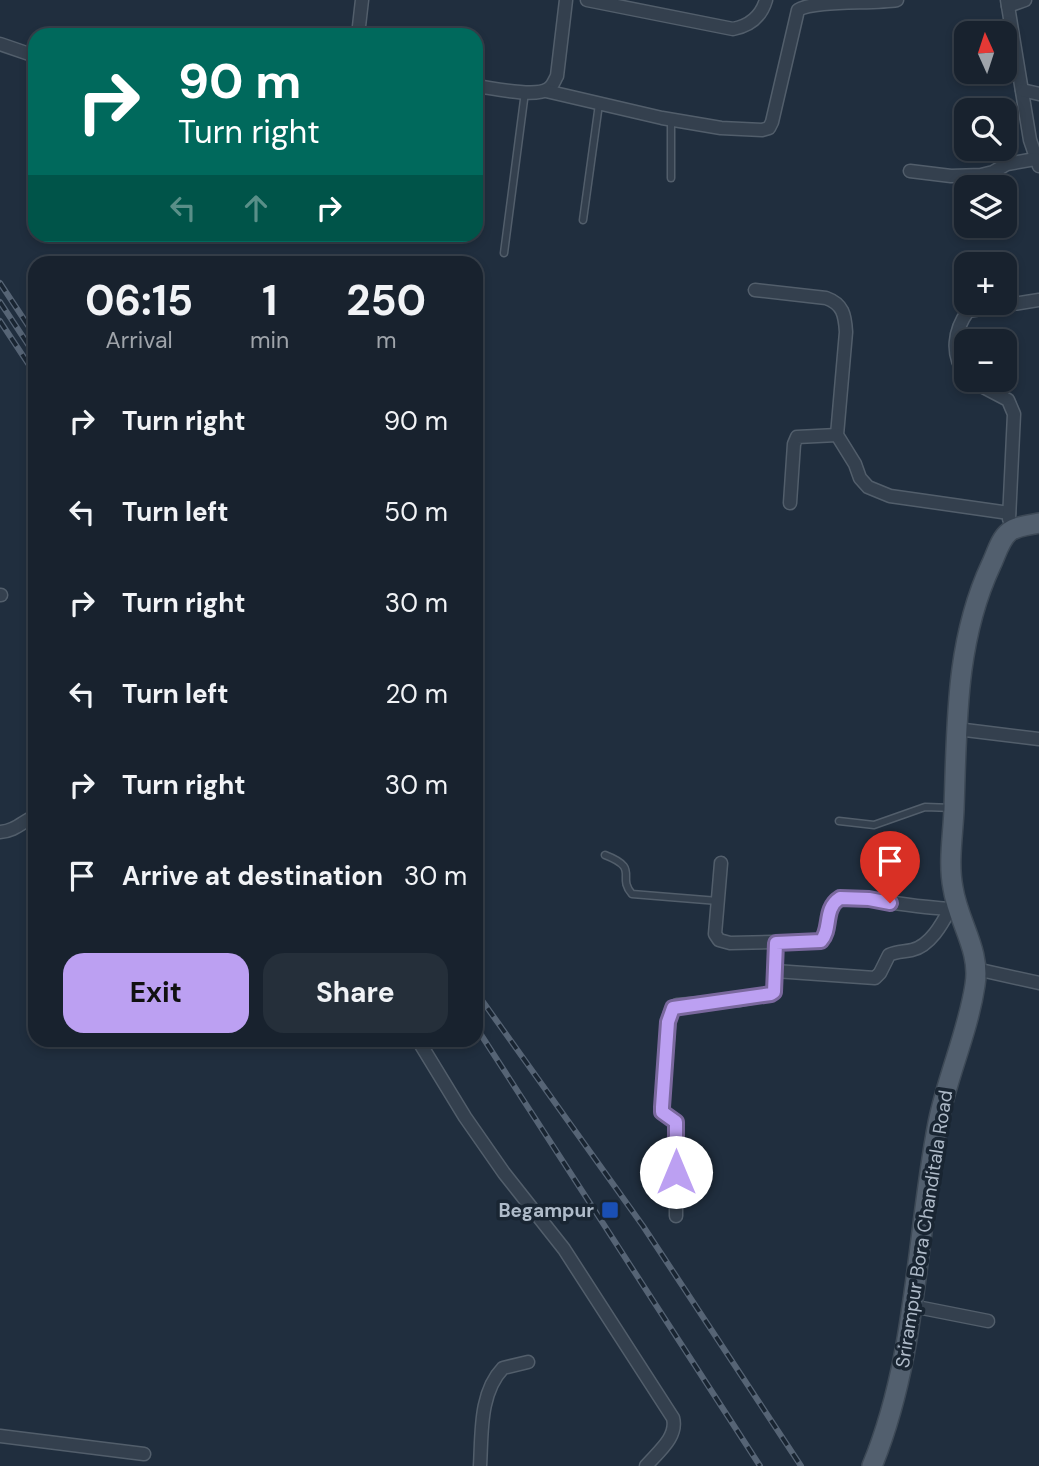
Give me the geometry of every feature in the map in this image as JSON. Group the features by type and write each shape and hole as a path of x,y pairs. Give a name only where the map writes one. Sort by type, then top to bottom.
{"main road":[{"path":"1009,523 1039,523"},
{"name":"Srirampur Bora Chanditala Road","path":"872,1466 894,1401 905,1355 938,1123 975,985 976,969 972,945 954,909 952,878 960,673 968,629 982,584 1009,523"}],"street":[{"path":"359,28 362,0"},
{"path":"546,91 557,76 566,0"},
{"path":"587,0 733,29 744,27 756,18 766,0"},
{"path":"483,87 525,92 546,91 671,120 752,131 769,128 776,110 798,10 803,6 816,4 897,0"},
{"path":"910,171 951,176 981,175 1007,164 1037,162 1030,140 1008,3 1025,0"},
{"path":"0,44 28,53"},
{"path":"1022,90 1039,94"},
{"path":"755,290 826,298 842,308 846,332 836,435 855,464 860,478 876,491 1009,523 1014,414 1008,400 993,392"},
{"path":"958,329 968,311 1039,300"},
{"path":"790,503 794,444 797,437 836,435"},
{"path":"957,729 1039,740"},
{"path":"0,832 9,831 28,821"},
{"path":"721,863 715,934 719,940 730,943 821,941 825,937 831,907 840,898 869,899 919,908 954,909"},
{"path":"775,971 874,978 889,955 912,950 926,942 954,909"},
{"path":"676,1216 676,1122 662,1112 670,1013 677,1005 740,1000 771,994 774,992 776,943"},
{"path":"976,969 1039,983"},
{"path":"422,1047 465,1117 564,1250 673,1418 675,1426 672,1436 646,1466"},
{"path":"912,1306 988,1321"},
{"path":"480,1466 484,1413 489,1388 502,1368 528,1362"},
{"path":"0,1436 144,1454"}],"lane":[{"path":"503,253 525,92"},
{"path":"583,220 598,103"},
{"path":"671,120 671,178"},
{"path":"839,821 874,825 925,807 954,808"},
{"path":"605,855 625,865 627,886 632,894 718,901"}],"railway":[{"path":"0,283 28,325"},
{"path":"0,302 28,344"},
{"path":"0,321 28,363"},
{"path":"483,1002 643,1226 801,1466"},
{"path":"483,1038 760,1466"}],"place":[{"name":"Begampur","path":"610,1210"}],"route":[{"path":"676,1172 676,1122 662,1112 668,1022 673,1008 677,1005 765,997 774,992 776,943 821,941 825,937 831,907 835,900 840,898 890,903"}]}
